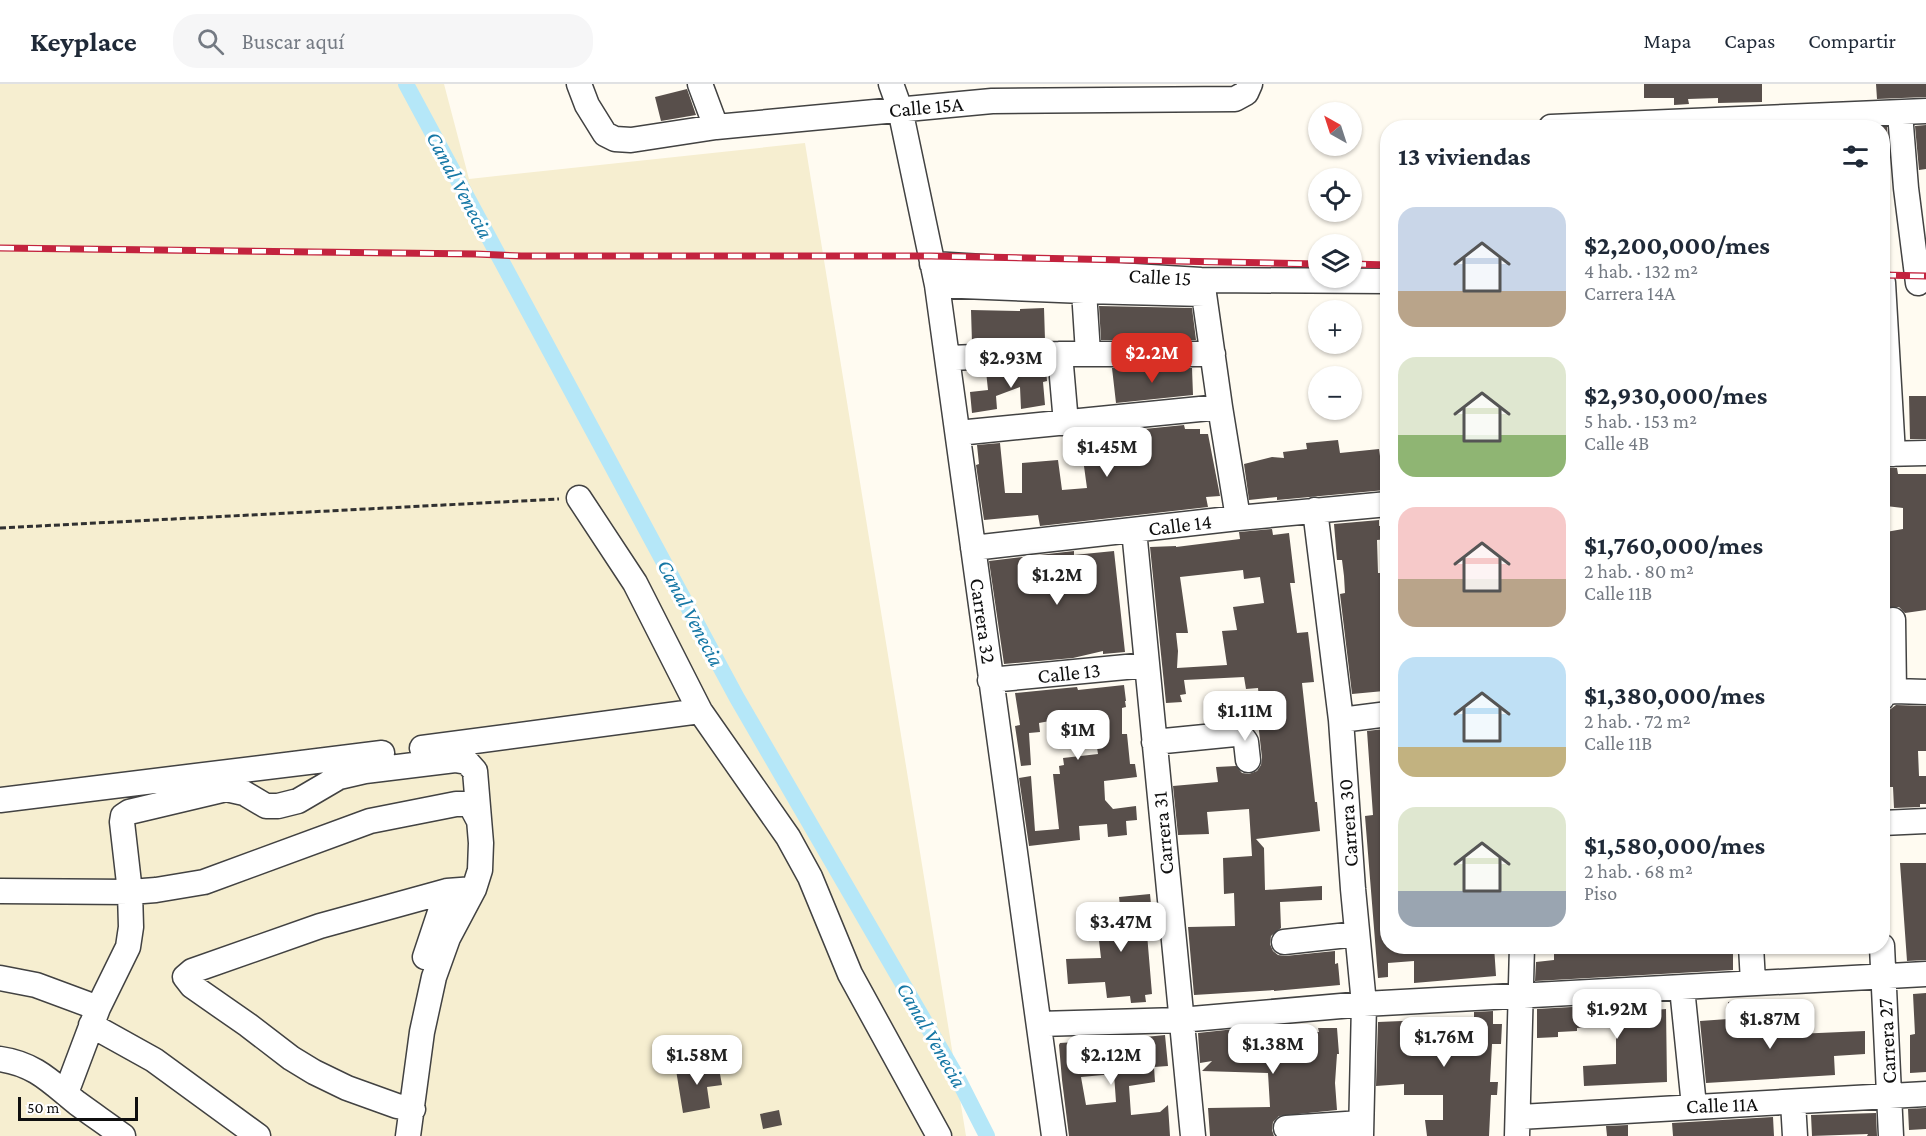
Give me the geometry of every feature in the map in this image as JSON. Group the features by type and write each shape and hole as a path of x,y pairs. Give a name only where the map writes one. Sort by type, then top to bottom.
{"street":[{"name":"Calle 15A","path":"579,84 586,105 605,134 615,139 631,140 716,127 900,109 989,93 1234,99 1246,93 1250,84"},
{"path":"700,84 716,127"},
{"name":"Carrera 32","path":"891,84 900,109 935,274 1054,1136"},
{"path":"1793,120 1926,111"},
{"path":"1890,283 1922,283 1916,188 1900,112"},
{"name":"Calle 15","path":"935,274 1201,280 1380,281"},
{"name":"Calle 15","path":"935,274 1084,291 1204,294 1213,354"},
{"path":"1084,291 1088,354"},
{"path":"948,358 1060,354 1213,354 1238,518"},
{"path":"1060,354 1066,423"},
{"path":"958,433 1220,408"},
{"path":"1890,454 1926,453"},
{"path":"579,498 635,583 700,711 788,837 810,877 850,974 939,1136"},
{"name":"Calle 14","path":"973,548 1380,505"},
{"name":"Carrera 30","path":"1315,510 1341,720 1364,1004 1361,1130"},
{"name":"Carrera 31","path":"1134,530 1193,1136"},
{"path":"1890,665 1893,620"},
{"name":"Calle 13","path":"990,680 1147,665"},
{"path":"1890,695 1926,692"},
{"path":"0,800 218,775 700,711"},
{"path":"1341,720 1380,715"},
{"path":"1154,742 1241,735 1246,742 1248,760"},
{"path":"66,1093 94,1016 128,947 131,927 130,892 123,816 129,812 226,789 244,793 266,806 278,806 298,801 339,777 365,771 455,760 467,762 475,771 481,843 480,870 474,889 448,938 434,977 405,1108 393,1136"},
{"path":"0,891 130,892 156,890 204,882 370,821 456,804 470,804 478,819"},
{"path":"1890,823 1926,821"},
{"path":"405,1108 346,1088 291,1058 209,998 216,979 215,963 320,926 447,891 474,889"},
{"path":"408,1136 405,1108 410,1008 447,891"},
{"path":"1284,942 1357,934"},
{"path":"1517,1126 1522,954"},
{"path":"1751,954 1753,982"},
{"name":"Carrera 27","path":"1882,954 1892,1136"},
{"path":"1039,1024 1180,1020 1364,1004 1926,974"},
{"path":"0,978 36,985 94,1016 258,1136"},
{"path":"1683,988 1694,1106"},
{"path":"0,1059 47,1076 123,1136"},
{"name":"Calle 11A","path":"1517,1126 1694,1106 1926,1094"},
{"path":"1793,1102 1795,1136"},
{"path":"1286,1128 1361,1130"}],"path":[{"path":"0,528 579,498"}],"shaded area":[{"path":"0,84 444,84 469,179 805,143 966,1136 0,1136"}],"building":[{"path":"1644,84 1762,84 1762,102 1718,103 1718,98 1688,99 1689,104 1674,105 1674,98 1644,98"},
{"path":"1876,84 1926,84 1926,97 1877,99"},
{"path":"687,89 696,115 661,121 655,97"},
{"path":"1926,125 1926,169 1919,170 1915,126"},
{"path":"1099,306 1192,308 1196,340 1101,340"},
{"path":"1044,308 1045,340 972,343 971,310 1020,311 1020,309"},
{"path":"1112,368 1192,368 1193,395 1116,403"},
{"path":"1046,369 1047,381 1043,382 1045,405 1021,409 1020,387 996,396 997,409 972,413 970,392 988,390 986,371"},
{"path":"1909,396 1926,396 1926,439 1910,439"},
{"path":"1184,425 1185,429 1200,429 1200,434 1208,434 1220,496 1206,497 1208,507 1040,526 1038,515 984,520 976,465 979,464 977,445 1000,443 1005,493 1022,493 1022,463 1058,460 1062,490 1087,488 1083,459 1068,460 1065,437"},
{"path":"1338,440 1340,453 1379,449 1380,490 1277,500 1277,497 1249,500 1244,464 1272,457 1284,458 1283,452 1307,449 1306,443"},
{"path":"1890,468 1897,468 1898,474 1926,474 1926,610 1905,613 1899,607 1890,607 1890,531 1903,529 1903,508 1890,506"},
{"path":"1379,520 1380,540 1377,540 1378,573 1380,573 1380,691 1352,694 1340,594 1345,593 1344,576 1342,560 1337,560 1334,524"},
{"path":"1272,529 1273,535 1289,533 1295,583 1290,583 1297,633 1308,632 1314,682 1302,683 1320,831 1256,839 1264,848 1265,890 1322,886 1322,900 1280,902 1281,928 1271,936 1270,944 1278,955 1285,956 1335,951 1335,964 1338,963 1340,985 1194,995 1188,927 1235,926 1234,893 1224,894 1223,858 1252,856 1249,809 1207,812 1209,834 1178,835 1173,786 1218,782 1216,767 1236,766 1242,773 1249,774 1257,771 1262,758 1258,722 1261,721 1258,688 1246,689 1244,677 1184,680 1186,694 1180,695 1182,702 1166,703 1150,547 1176,547 1240,539 1239,532","holes":["1243,570 1244,579 1260,577 1264,603 1233,607 1237,630 1222,631 1227,665 1177,668 1176,633 1188,633 1180,577"]},
{"path":"1074,551 1074,555 1114,551 1125,652 1103,654 1103,651 1073,658 1004,664 989,561"},
{"path":"1124,685 1126,707 1122,708 1122,734 1127,734 1130,764 1135,764 1137,777 1104,781 1105,800 1113,809 1136,806 1137,820 1126,821 1127,835 1108,837 1107,824 1079,826 1080,840 1029,846 1019,778 1031,776 1035,831 1059,829 1053,774 1060,774 1059,766 1064,765 1063,758 1098,754 1092,715 1060,719 1039,723 1040,732 1029,733 1031,765 1021,766 1015,726 1020,725 1015,693"},
{"path":"1896,705 1926,706 1926,751 1918,751 1919,776 1926,776 1926,804 1920,804 1920,807 1894,808 1893,787 1890,787 1890,710"},
{"path":"1380,729 1380,954 1495,954 1496,976 1414,983 1414,961 1388,963 1388,977 1378,978 1365,816 1373,815 1367,731"},
{"path":"1900,863 1926,863 1926,960 1907,961"},
{"path":"1150,894 1154,934 1147,934 1152,994 1145,995 1146,1002 1131,1003 1130,996 1107,998 1105,982 1068,984 1066,959 1101,958 1098,932 1110,931 1108,918 1121,917 1119,897"},
{"path":"1554,954 1733,954 1733,970 1535,981 1536,962 1554,960"},
{"path":"1926,993 1926,1072 1910,1073 1910,1035 1915,1034 1913,994"},
{"path":"1751,1000 1752,1036 1865,1031 1865,1054 1834,1056 1835,1075 1706,1083 1700,1021 1728,1019 1728,1002"},
{"path":"1641,1003 1641,1011 1666,1009 1667,1082 1584,1086 1583,1066 1616,1064 1616,1026 1577,1028 1577,1031 1558,1032 1558,1037 1537,1038 1537,1009"},
{"path":"1493,1011 1493,1024 1502,1024 1501,1044 1492,1044 1490,1082 1498,1082 1497,1095 1491,1095 1489,1136 1427,1136 1425,1120 1443,1120 1443,1095 1404,1095 1404,1084 1376,1086 1378,1022 1474,1018 1474,1012"},
{"path":"1318,1028 1337,1028 1339,1054 1337,1054 1335,1083 1337,1110 1279,1116 1273,1122 1274,1136 1210,1136 1208,1108 1270,1107 1268,1073 1202,1071 1212,1061 1200,1063 1198,1033 1235,1029 1319,1032"},
{"path":"1165,1035 1168,1066 1154,1067 1155,1082 1129,1086 1131,1115 1160,1112 1168,1105 1170,1136 1069,1136 1059,1045 1060,1043 1091,1041 1090,1037 1105,1036 1105,1041","holes":["1114,1074 1116,1102 1086,1105 1081,1077"]},
{"path":"718,1063 722,1085 707,1087 710,1108 683,1113 676,1070"},
{"path":"1926,1108 1926,1129 1909,1130 1908,1109"},
{"path":"779,1110 782,1125 763,1129 760,1114"},
{"path":"1876,1113 1877,1136 1867,1136 1868,1134 1812,1136 1811,1115"},
{"path":"1773,1117 1774,1136 1673,1136 1672,1123"},
{"path":"1628,1125 1628,1136 1607,1136 1606,1126"}],"waterway":[{"name":"Canal Venecia","path":"406,84 737,698 958,1079 987,1136"}],"railway":[{"path":"0,248 521,256 931,256 1308,264"},
{"path":"1362,264 1380,265"},
{"path":"1890,275 1926,276"}]}
